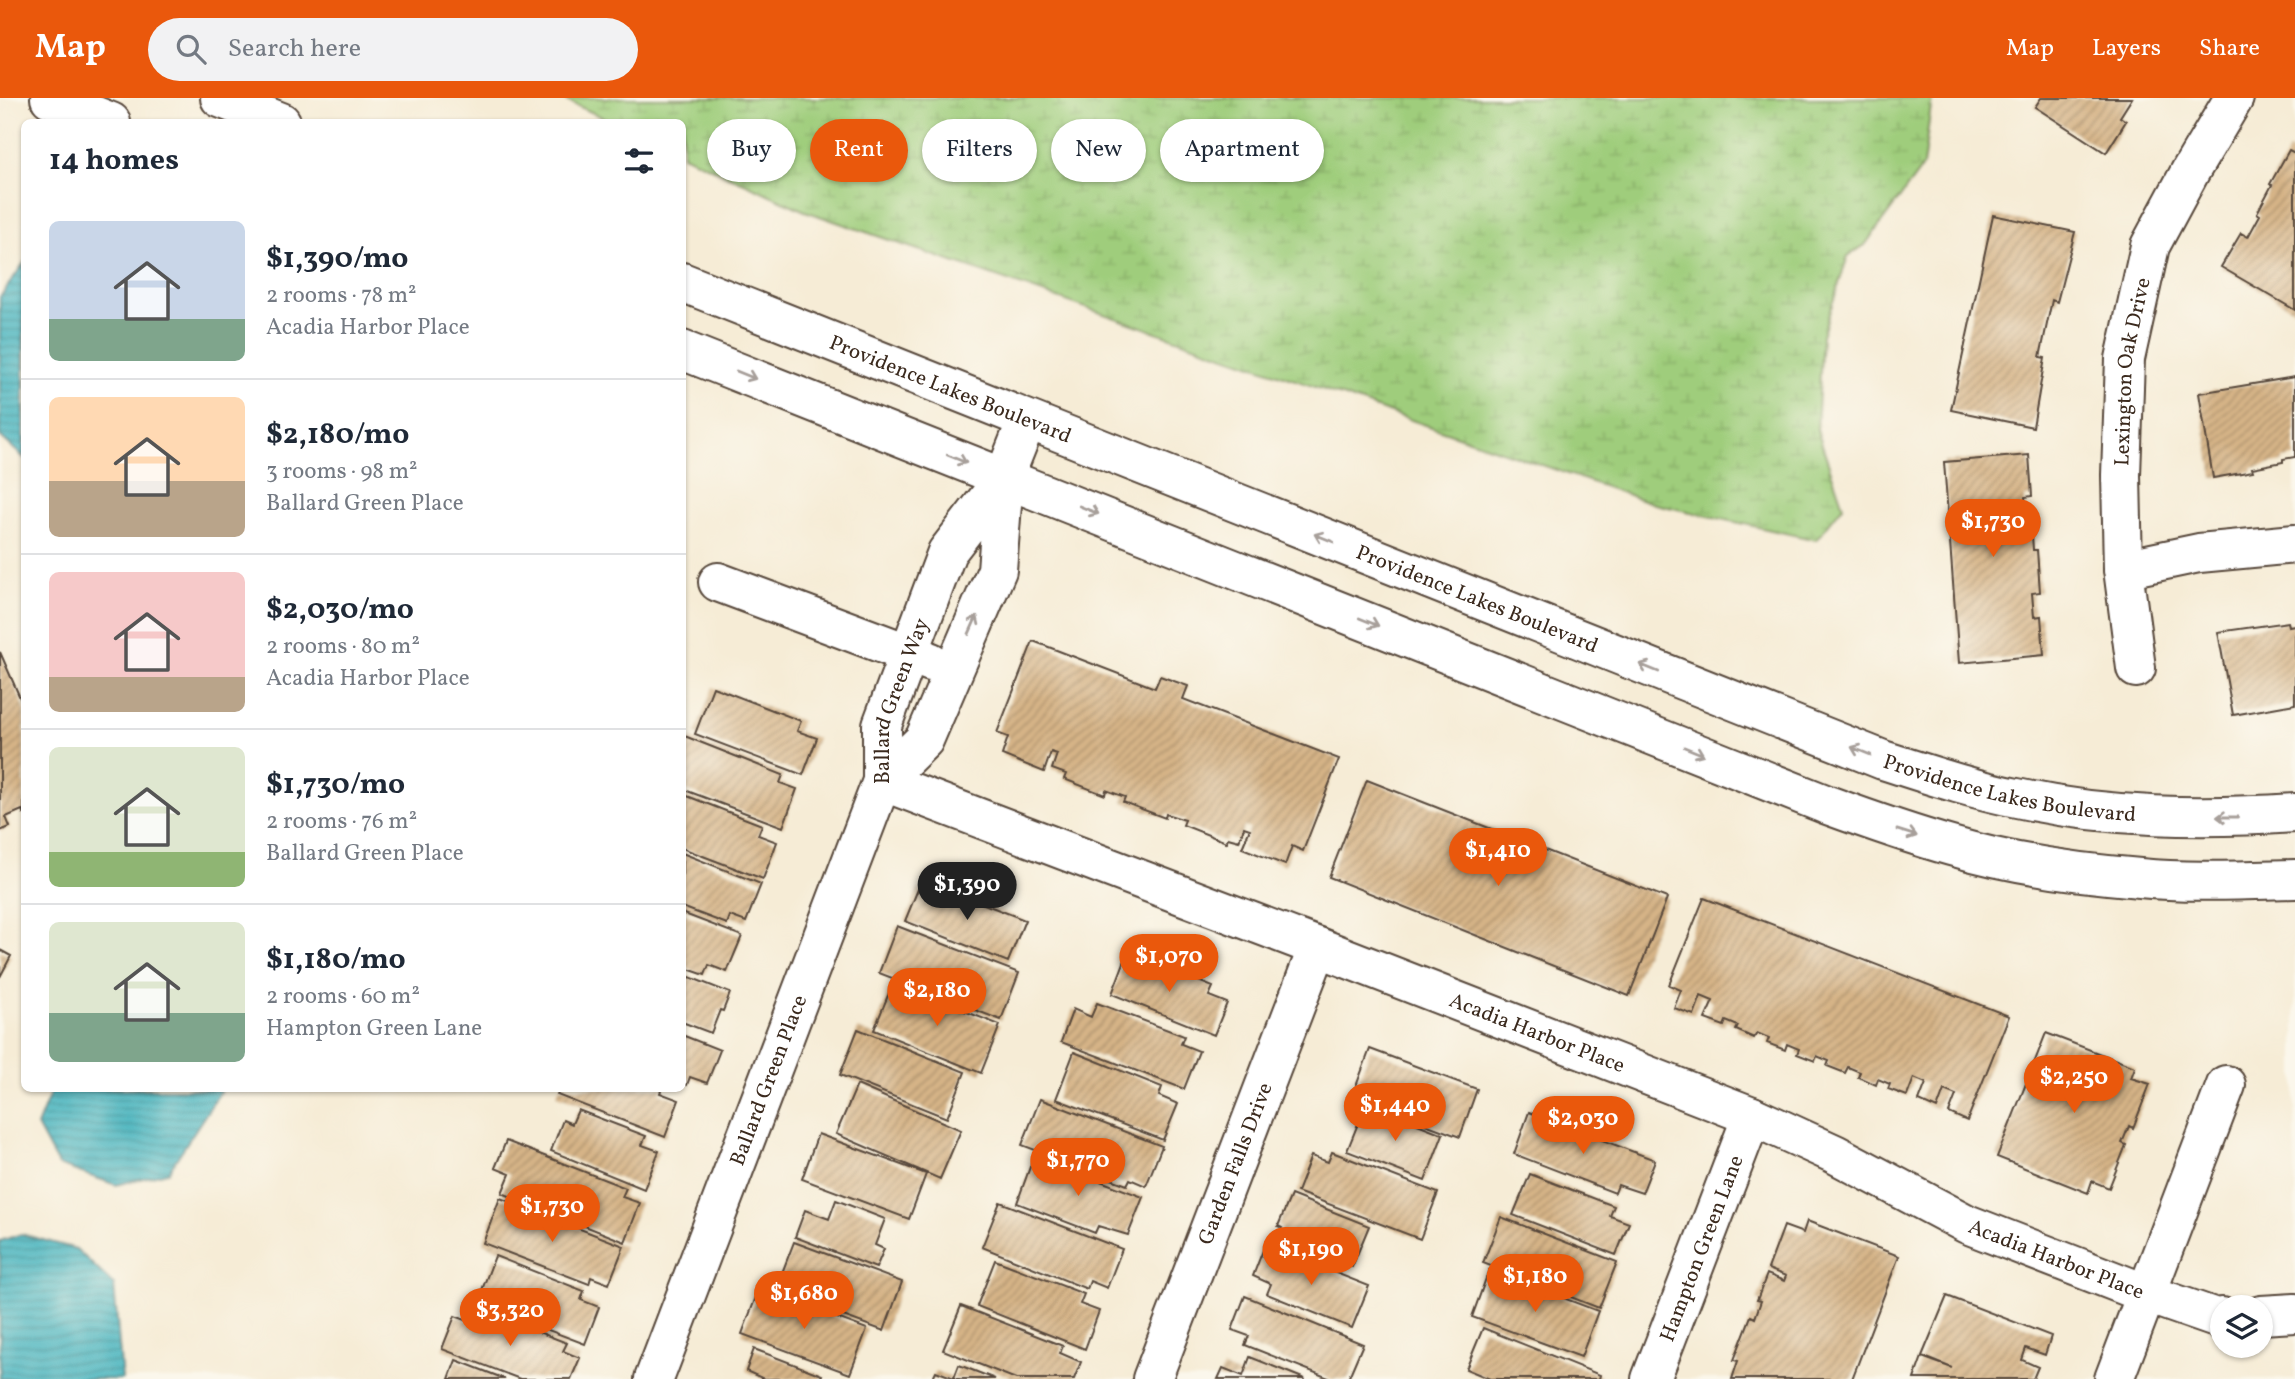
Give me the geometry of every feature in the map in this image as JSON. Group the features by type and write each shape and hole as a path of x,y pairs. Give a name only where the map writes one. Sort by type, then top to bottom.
{"street":[{"path":"50,98 103,119"},
{"path":"220,98 273,119"},
{"name":"Lexington Oak Drive","path":"2136,668 2123,569 2121,475 2125,359 2150,246 2234,98"},
{"name":"Providence Lakes Boulevard","path":"686,284 1883,760 2018,799 2085,809 2136,814 2238,817 2295,813"},
{"path":"686,352 1825,804 1914,835 2021,863 2143,879 2295,879"},
{"name":"Ballard Green Way","path":"882,781 882,724 947,552 1004,478 1027,420"},
{"name":"Ballard Green Way","path":"882,781 924,740 997,570 1004,478"},
{"path":"2123,569 2199,553 2295,544"},
{"path":"718,582 953,670"},
{"name":"Acadia Harbor Place","path":"882,781 1752,1116 1835,1154 1967,1224 2210,1316"},
{"name":"Ballard Green Place","path":"654,1379 882,781"},
{"name":"Garden Falls Drive","path":"1152,1379 1318,947"},
{"path":"2114,1379 2227,1085"},
{"name":"Hampton Green Lane","path":"1651,1379 1752,1116"},
{"path":"2273,1314 2295,1313"}],"green space":[{"path":"560,98 1932,98 1923,166 1865,245 1848,256 1822,335 1817,430 1843,506 1816,540 1655,504 805,211 742,182 796,182 796,119 707,119 707,166 686,156 686,119 606,119"}],"water":[{"path":"21,267 21,455 0,436 0,297"},
{"path":"50,1092 220,1092 168,1172 116,1185 58,1165 37,1126"},
{"path":"21,1234 76,1249 114,1285 122,1379 0,1379 0,1241"}],"building":[{"path":"2041,98 2132,98 2120,117 2126,121 2106,153 2035,107"},
{"path":"2289,150 2295,153 2295,310 2221,267 2241,233 2248,237 2260,215 2257,213 2272,185 2270,184"},
{"path":"1993,215 2075,232 2057,302 2052,300 2040,357 2045,358 2033,427 1951,410"},
{"path":"2295,377 2295,457 2252,468 2253,471 2213,478 2199,393"},
{"path":"2029,455 2032,496 2025,497 2026,521 2031,520 2033,550 2037,550 2040,592 2032,593 2034,617 2041,616 2044,655 1959,663 1944,462"},
{"path":"2288,622 2289,626 2295,625 2295,704 2233,715 2218,632"},
{"path":"1033,641 1155,688 1160,676 1188,686 1183,699 1339,759 1303,851 1292,846 1285,865 1242,848 1250,829 1244,827 1239,841 1228,838 1226,842 1183,825 1185,820 1166,814 1165,818 1123,802 1125,797 1106,790 1105,795 1064,779 1066,774 1052,769 1057,754 1051,752 1044,772 1002,755 1008,737 997,733"},
{"path":"0,652 21,700 21,810 6,817 10,827 0,831"},
{"path":"713,687 801,721 797,731 817,738 803,775 695,734"},
{"path":"686,737 783,775 780,783 797,789 783,827 686,791"},
{"path":"1367,780 1667,898 1629,996 1329,877"},
{"path":"686,796 762,825 758,835 777,842 763,879 686,850"},
{"path":"686,855 761,884 746,922 730,916 727,924 686,909"},
{"path":"940,887 1025,920 1008,962 905,921 918,889 936,897"},
{"path":"1704,898 2009,1016 1967,1121 1949,1113 1956,1095 1944,1090 1937,1109 1919,1101 1926,1083 1914,1078 1907,1096 1888,1089 1890,1084 1878,1079 1876,1085 1858,1077 1860,1072 1848,1067 1845,1073 1827,1066 1829,1061 1817,1056 1815,1061 1797,1054 1799,1049 1787,1044 1785,1050 1767,1043 1769,1038 1757,1033 1754,1038 1736,1030 1738,1026 1726,1021 1724,1026 1705,1019 1713,1001 1701,996 1694,1015 1674,1008 1681,990 1669,985"},
{"path":"686,915 742,936 727,972 709,965 705,975 686,968"},
{"path":"897,926 1019,973 1001,1020 879,973"},
{"path":"0,950 11,956 0,977"},
{"path":"1128,952 1213,987 1209,996 1227,1003 1214,1035 1112,994"},
{"path":"686,976 730,993 711,1033 686,1024"},
{"path":"893,983 1000,1025 981,1073 874,1030"},
{"path":"1097,1003 1184,1036 1181,1044 1199,1051 1184,1089 1061,1042 1073,1009 1091,1017"},
{"path":"858,1029 965,1072 947,1118 840,1075"},
{"path":"2046,1033 2135,1067 2131,1078 2150,1084 2133,1128 2129,1126 2122,1143 2126,1145 2109,1188 2092,1181 2088,1193 1997,1157"},
{"path":"686,1037 720,1050 707,1083 690,1077 687,1085"},
{"path":"1370,1049 1477,1089 1460,1137 1352,1097"},
{"path":"1074,1052 1162,1087 1159,1096 1178,1104 1163,1140 1056,1099"},
{"path":"857,1085 961,1130 940,1179 836,1134"},
{"path":"558,1092 660,1092 679,1100 665,1137 557,1095"},
{"path":"1040,1099 1162,1146 1146,1186 1130,1179 1127,1185 1022,1145"},
{"path":"1366,1104 1443,1134 1425,1181 1347,1151"},
{"path":"578,1110 646,1136 642,1145 659,1151 644,1189 551,1151 563,1120 572,1124"},
{"path":"1529,1112 1655,1160 1642,1193 1618,1185 1615,1193 1514,1154"},
{"path":"818,1134 926,1174 909,1219 802,1179"},
{"path":"506,1141 626,1188 622,1197 640,1203 625,1242 502,1193 510,1174 495,1168"},
{"path":"1332,1152 1438,1193 1420,1239 1297,1192 1311,1156 1328,1162"},
{"path":"1034,1156 1143,1197 1128,1235 1098,1226 1095,1233 1017,1203"},
{"path":"1530,1174 1614,1206 1610,1216 1629,1223 1616,1255 1513,1215"},
{"path":"1291,1195 1369,1226 1352,1267 1278,1238 1282,1228 1278,1226"},
{"path":"500,1198 624,1246 609,1284 591,1277 589,1284 483,1243"},
{"path":"836,1200 885,1219 875,1245 884,1249 876,1268 795,1237 805,1210 829,1219"},
{"path":"1000,1202 1122,1249 1107,1288 1090,1281 1087,1289 982,1247"},
{"path":"1501,1217 1617,1262 1599,1308 1483,1263"},
{"path":"1807,1221 1899,1256 1852,1379 1732,1379 1738,1361 1734,1360 1751,1316 1755,1318 1761,1301 1757,1300 1767,1274 1784,1281 1786,1276 1768,1269 1784,1226 1803,1233"},
{"path":"794,1242 902,1282 884,1331 775,1291"},
{"path":"1265,1245 1369,1286 1352,1328 1267,1294 1271,1284 1253,1276"},
{"path":"495,1256 584,1291 581,1300 599,1307 585,1344 477,1303"},
{"path":"995,1260 1084,1294 1080,1304 1099,1311 1085,1349 977,1306"},
{"path":"1489,1270 1598,1311 1581,1357 1472,1317"},
{"path":"759,1289 867,1329 850,1374 742,1334"},
{"path":"1245,1296 1363,1344 1348,1379 1331,1379 1245,1345 1249,1336 1232,1330"},
{"path":"1947,1296 2051,1336 2045,1355 2026,1348 2022,1360 2038,1367 2033,1379 1914,1379 1922,1357 1952,1368 1922,1356"},
{"path":"961,1306 1063,1346 1060,1353 1081,1362 1074,1379 1016,1379 943,1350"},
{"path":"479,1309 567,1343 563,1351 580,1358 571,1379 520,1379 442,1349 455,1316 474,1323"},
{"path":"1483,1328 1600,1375 1599,1379 1490,1379 1466,1369"},
{"path":"754,1349 822,1375 820,1379 764,1379 746,1371"},
{"path":"1250,1357 1305,1379 1218,1379 1223,1368 1243,1376"},
{"path":"456,1360 505,1379 449,1379"},
{"path":"959,1365 995,1379 932,1379 936,1371 954,1378"}]}
